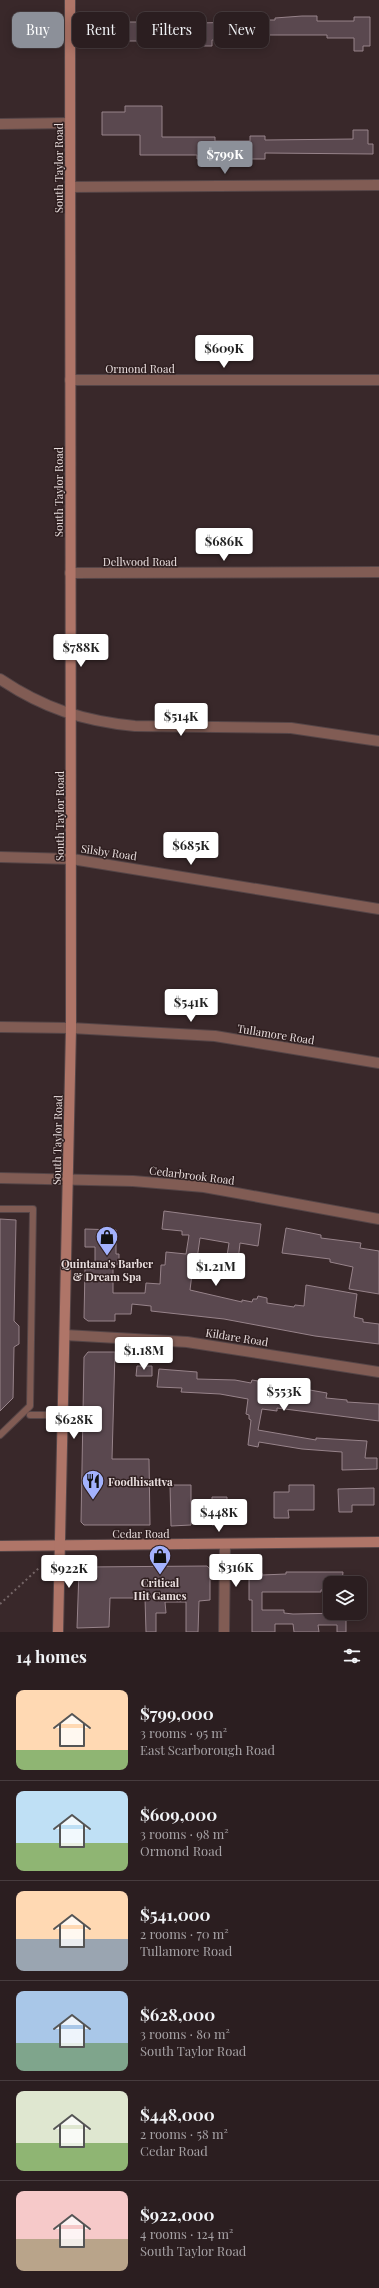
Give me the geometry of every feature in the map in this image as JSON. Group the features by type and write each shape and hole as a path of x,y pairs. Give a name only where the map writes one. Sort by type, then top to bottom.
{"main road":[{"name":"South Taylor Road","path":"58,1632 69,1178 71,1028 70,0"},
{"name":"Cedar Road","path":"0,1546 379,1542"}],"street":[{"path":"0,124 70,123"},
{"path":"70,187 379,186"},
{"name":"Ormond Road","path":"70,380 379,380"},
{"name":"Dellwood Road","path":"70,573 379,572"},
{"path":"0,679 34,699 71,715 92,720 135,726 290,728 379,741"},
{"name":"Silsby Road","path":"0,857 72,859 379,909"},
{"name":"Tullamore Road","path":"0,1027 71,1028 215,1036 379,1063"},
{"name":"Cedarbrook Road","path":"0,1178 69,1178 157,1182 204,1187 379,1218"},
{"name":"Kildare Road","path":"65,1335 187,1342 379,1372"},
{"path":"224,1632 225,1544"}],"lane":[{"path":"0,1209 33,1210 30,1406 0,1436"},
{"path":"30,1414 63,1415"}],"path":[{"path":"0,1604 39,1568"}],"building":[{"path":"317,16 317,21 354,21 354,17 370,17 370,46 363,46 363,51 354,51 354,38 327,38 327,35 269,35 269,20 275,20 275,18"},
{"path":"129,22 137,22 137,41 129,41"},
{"path":"206,23 214,23 214,40 212,40 212,46 206,46"},
{"path":"125,106 162,106 162,137 215,137 215,141 250,141 250,136 265,136 265,140 353,139 353,130 368,130 368,144 373,144 373,154 265,153 265,159 250,159 250,155 215,155 215,159 197,159 197,155 140,155 140,135 102,135 102,112 125,112"},
{"path":"164,1211 261,1224 258,1246 240,1243 237,1270 225,1269 229,1243 200,1238 196,1266 193,1266 190,1290 242,1302 242,1300 252,1302 253,1299 257,1299 258,1296 267,1298 267,1303 294,1307 295,1305 304,1306 306,1285 357,1294 354,1317 363,1319 363,1322 379,1324 379,1344 315,1336 224,1319 151,1311 151,1306 132,1304 131,1314 115,1314 115,1321 88,1321 84,1318 85,1269 95,1269 95,1247 85,1247 85,1229 116,1230 116,1254 119,1254 119,1264 113,1264 113,1293 145,1293 146,1283 160,1284 161,1265 165,1265 166,1252 186,1254 189,1235 182,1235 182,1231 162,1229"},
{"path":"0,1219 16,1220 14,1321 19,1326 19,1344 14,1347 13,1398 0,1411"},
{"path":"286,1228 321,1235 321,1238 361,1243 360,1248 379,1251 379,1294 349,1289 353,1267 330,1262 330,1259 282,1253"},
{"path":"88,1352 115,1352 112,1459 149,1459 150,1525 84,1525 81,1522 84,1357"},
{"path":"137,1366 152,1366 152,1376 136,1376"},
{"path":"159,1369 197,1372 197,1379 235,1380 251,1383 252,1380 327,1393 326,1398 347,1400 347,1402 379,1404 379,1421 277,1408 277,1411 262,1409 258,1430 316,1440 316,1438 367,1441 365,1458 377,1458 377,1469 342,1470 342,1452 302,1449 259,1442 258,1447 248,1445 251,1420 249,1419 249,1415 246,1414 248,1399 220,1394 181,1392 182,1388 157,1387"},
{"path":"170,1485 191,1485 191,1525 171,1526"},
{"path":"289,1485 314,1485 314,1510 288,1510 289,1518 274,1518 274,1492 289,1492"},
{"path":"374,1488 374,1505 352,1505 352,1512 339,1512 338,1489"},
{"path":"212,1497 227,1497 227,1524 212,1525"},
{"path":"207,1566 210,1569 210,1600 199,1601 198,1632 186,1632 186,1602 165,1602 166,1613 156,1613 156,1632 146,1632 145,1598 110,1598 109,1627 77,1628 79,1570 83,1567"},
{"path":"286,1572 343,1572 343,1576 323,1576 323,1590 321,1590 321,1592 262,1592 262,1610 284,1610 284,1613 293,1614 323,1613 323,1620 346,1620 346,1632 337,1632 337,1625 318,1625 319,1632 294,1632 293,1624 275,1624 275,1632 252,1632 252,1600 249,1600 249,1573 262,1573 262,1575 286,1574"}],"place":[{"name":"Quintana's Barber & Dream Spa","path":"107,1256"},
{"name":"Foodhisattva","path":"93,1500"},
{"name":"Critical Hit Games","path":"160,1576"}]}
